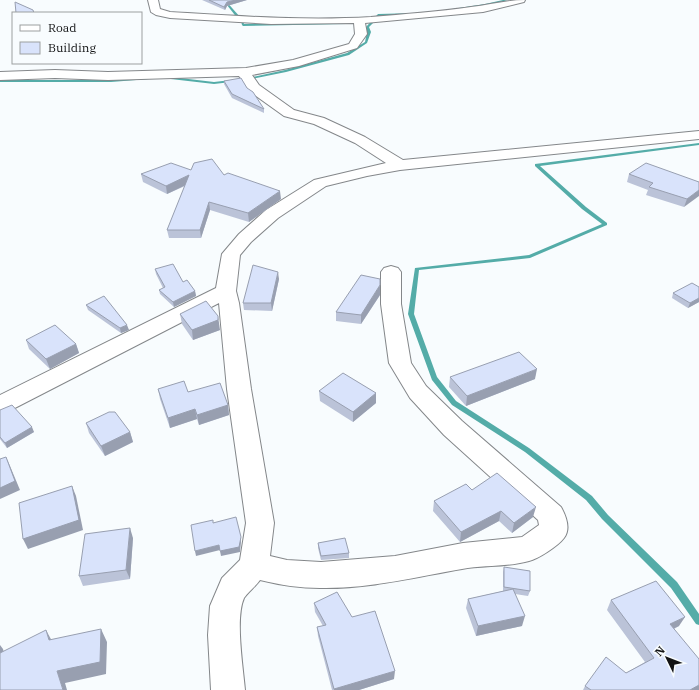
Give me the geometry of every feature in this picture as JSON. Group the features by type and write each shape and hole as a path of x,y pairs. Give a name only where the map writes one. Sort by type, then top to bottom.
{"street":[{"path":"153,0 155,10 160,13 182,16 271,21 363,20 459,12 483,9 520,0"},
{"path":"0,76 55,74 108,76 245,74 295,63 353,46 361,34 363,20"},
{"path":"245,74 254,88 289,113 326,124 360,140 400,165"},
{"path":"228,690 224,635 226,606 233,588 254,565 260,523 239,389 229,303 226,291 231,254 245,238 272,214 320,183 366,171 400,165 699,135"},
{"path":"254,565 287,573 321,575 395,569 463,556 528,549 554,530 551,516 453,428 418,392 400,362 391,304 391,272"},
{"path":"0,405 226,291"}],"building":[{"path":"209,0 236,0 227,2 224,7"},
{"path":"15,2 33,10 34,12 16,12"},
{"path":"241,78 247,88 253,92 264,109 232,94 224,81"},
{"path":"212,159 224,175 228,173 280,191 248,213 209,202 200,230 167,230 189,175 166,186 141,174 171,163 191,170 194,163"},
{"path":"646,163 699,182 699,190 687,199 649,187 653,183 629,174"},
{"path":"173,264 183,282 187,280 195,291 173,302 159,290 165,287 155,269"},
{"path":"253,265 278,272 271,303 243,303"},
{"path":"361,275 380,279 380,285 361,315 336,312"},
{"path":"692,283 699,287 699,298 690,303 673,293"},
{"path":"104,296 127,325 120,328 86,305"},
{"path":"206,301 218,316 218,320 192,330 180,314"},
{"path":"55,325 76,344 46,359 26,340"},
{"path":"519,352 537,369 467,396 450,377"},
{"path":"343,373 376,393 353,412 319,391"},
{"path":"184,381 188,392 220,383 228,405 197,415 195,409 168,418 158,389"},
{"path":"12,405 32,427 5,443 0,437 0,410"},
{"path":"109,412 115,412 130,432 101,446 86,423"},
{"path":"6,457 15,481 0,488 0,459"},
{"path":"497,473 536,507 514,523 501,511 461,532 434,501 466,484 472,490"},
{"path":"72,486 79,520 23,539 19,503"},
{"path":"236,517 241,537 239,547 220,551 219,545 195,551 191,525 213,520 213,523"},
{"path":"130,528 126,570 79,576 85,534"},
{"path":"345,538 349,553 321,556 318,543"},
{"path":"504,567 530,571 530,591 504,587"},
{"path":"656,581 685,617 670,624 699,659 699,685 690,690 591,690 585,686 606,657 626,673 654,658 611,600"},
{"path":"513,589 525,616 478,626 468,599"},
{"path":"337,592 352,617 375,611 395,671 334,689 317,627 326,625 314,603"},
{"path":"101,629 100,662 57,671 63,690 0,690 0,653 46,630 49,640"}],"waterway":[{"path":"224,0 239,18"},
{"path":"427,13 485,5 507,0"},
{"path":"246,79 286,71 348,54 366,42 369,32 367,27 379,15 416,14"},
{"path":"242,22 243,25 346,23"},
{"path":"163,77 214,83 231,81"},
{"path":"0,81 111,81 148,78"},
{"path":"699,144 537,165 584,208 605,224 530,256 417,269 411,314 434,378 454,403 527,450 589,498 605,517 674,585 699,621"}]}
